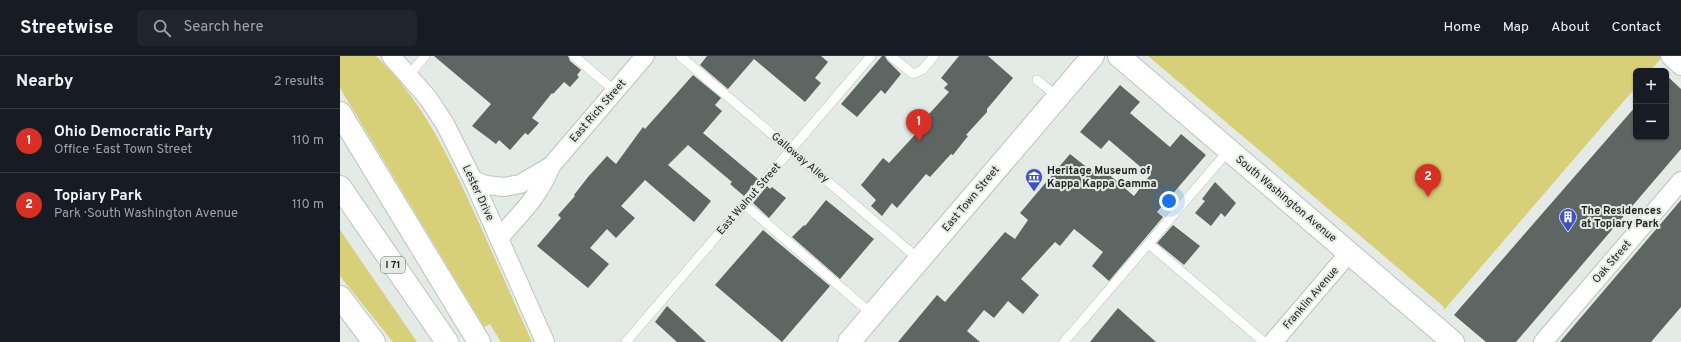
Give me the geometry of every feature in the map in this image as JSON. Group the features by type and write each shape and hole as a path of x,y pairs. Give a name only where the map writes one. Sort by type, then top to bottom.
{"main road":[{"name":"East Town Street","path":"849,342 1092,56"},
{"name":"South Washington Avenue","path":"1119,56 1453,342"},
{"path":"340,113 479,342"},
{"name":"I 71","path":"340,187 447,342"},
{"path":"340,297 374,342"}],"street":[{"name":"Lester Drive","path":"391,56 428,98 445,124 473,180 545,342"},
{"name":"East Rich Street","path":"499,238 536,196 545,181 551,166 645,56"},
{"path":"1670,56 1681,66"},
{"name":"East Rich Street","path":"473,180 486,185 504,187 520,184 551,166"},
{"name":"Oak Street","path":"1543,342 1681,181"},
{"name":"Franklin Avenue","path":"1273,342 1349,253"}],"lane":[{"path":"409,75 425,56"},
{"path":"574,56 615,91"},
{"name":"Galloway Alley","path":"680,56 920,260"},
{"name":"East Walnut Street","path":"626,342 871,56"},
{"path":"891,56 913,74 922,70 934,56"},
{"path":"1037,80 1058,97"},
{"path":"1064,342 1229,150"},
{"path":"744,204 873,315"},
{"path":"1149,244 1264,342"}],"shaded area":[{"path":"340,56 376,56 409,93 423,113 458,178 532,342 501,342 490,324 484,327 340,88"},
{"path":"1148,56 1663,56 1653,68 1633,68 1633,90 1444,310 1443,306"},
{"path":"340,230 417,342 393,342 340,276"}],"building":[{"path":"434,56 568,56 570,61 581,70 577,75 579,77 570,87 564,82 553,94 552,93 532,118 539,123 528,135 525,133 510,150 499,140 496,144 472,126 491,104"},
{"path":"707,56 821,56 828,62 815,78 821,83 805,102 754,59 728,89 700,65"},
{"path":"882,56 885,56 901,74 885,94 881,90 857,117 841,104"},
{"path":"959,56 988,56 1013,78 987,109 987,112 966,135 968,136 953,155 951,154 930,177 926,174 897,208 892,203 882,216 871,206 876,200 861,185 883,158 889,163 922,127 919,125 949,92 944,88 948,84 941,78"},
{"path":"693,75 721,98 715,105 722,111 703,133 758,179 744,196 730,184 732,182 688,145 668,165 711,201 694,222 645,180 621,206 635,218 616,238 607,229 590,248 609,264 588,288 537,246 561,218 558,215 607,156 616,164 643,127 645,129"},
{"name":"The Residences at Topiary Park","path":"1669,78 1681,89 1681,149 1516,342 1486,342 1454,315 1633,109 1633,140 1669,140"},
{"path":"1120,85 1140,102 1130,113 1170,147 1181,134 1206,155 1157,212 1163,217 1109,281 1092,266 1103,252 1074,229 1060,246 1055,242 1021,279 1039,295 1023,314 1008,301 994,318 984,310 967,331 980,342 898,342 937,295 945,302 1005,232 1015,239 1028,220 1020,213 1070,154 1094,173 1100,167 1134,196 1150,175 1109,140 1101,149 1080,132"},
{"path":"1215,182 1236,203 1225,217 1221,213 1211,226 1195,213 1205,201 1202,199"},
{"path":"767,186 770,189 772,187 786,198 769,218 753,203"},
{"path":"826,200 874,239 840,279 792,237 804,225 805,226"},
{"path":"1681,200 1681,307 1651,342 1560,342"},
{"path":"1173,225 1200,246 1184,265 1157,243"},
{"path":"763,230 830,286 782,342 715,285"},
{"path":"667,306 706,342 677,342 655,322"},
{"path":"1118,308 1156,342 1090,342"}],"place":[{"name":"Ohio Democratic Party","path":"919,142"},
{"name":"Heritage Museum of Kappa Kappa Gamma","path":"1034,192"},
{"name":"Topiary Park","path":"1428,197"},
{"name":"The Residences at Topiary Park","path":"1568,232"}]}
